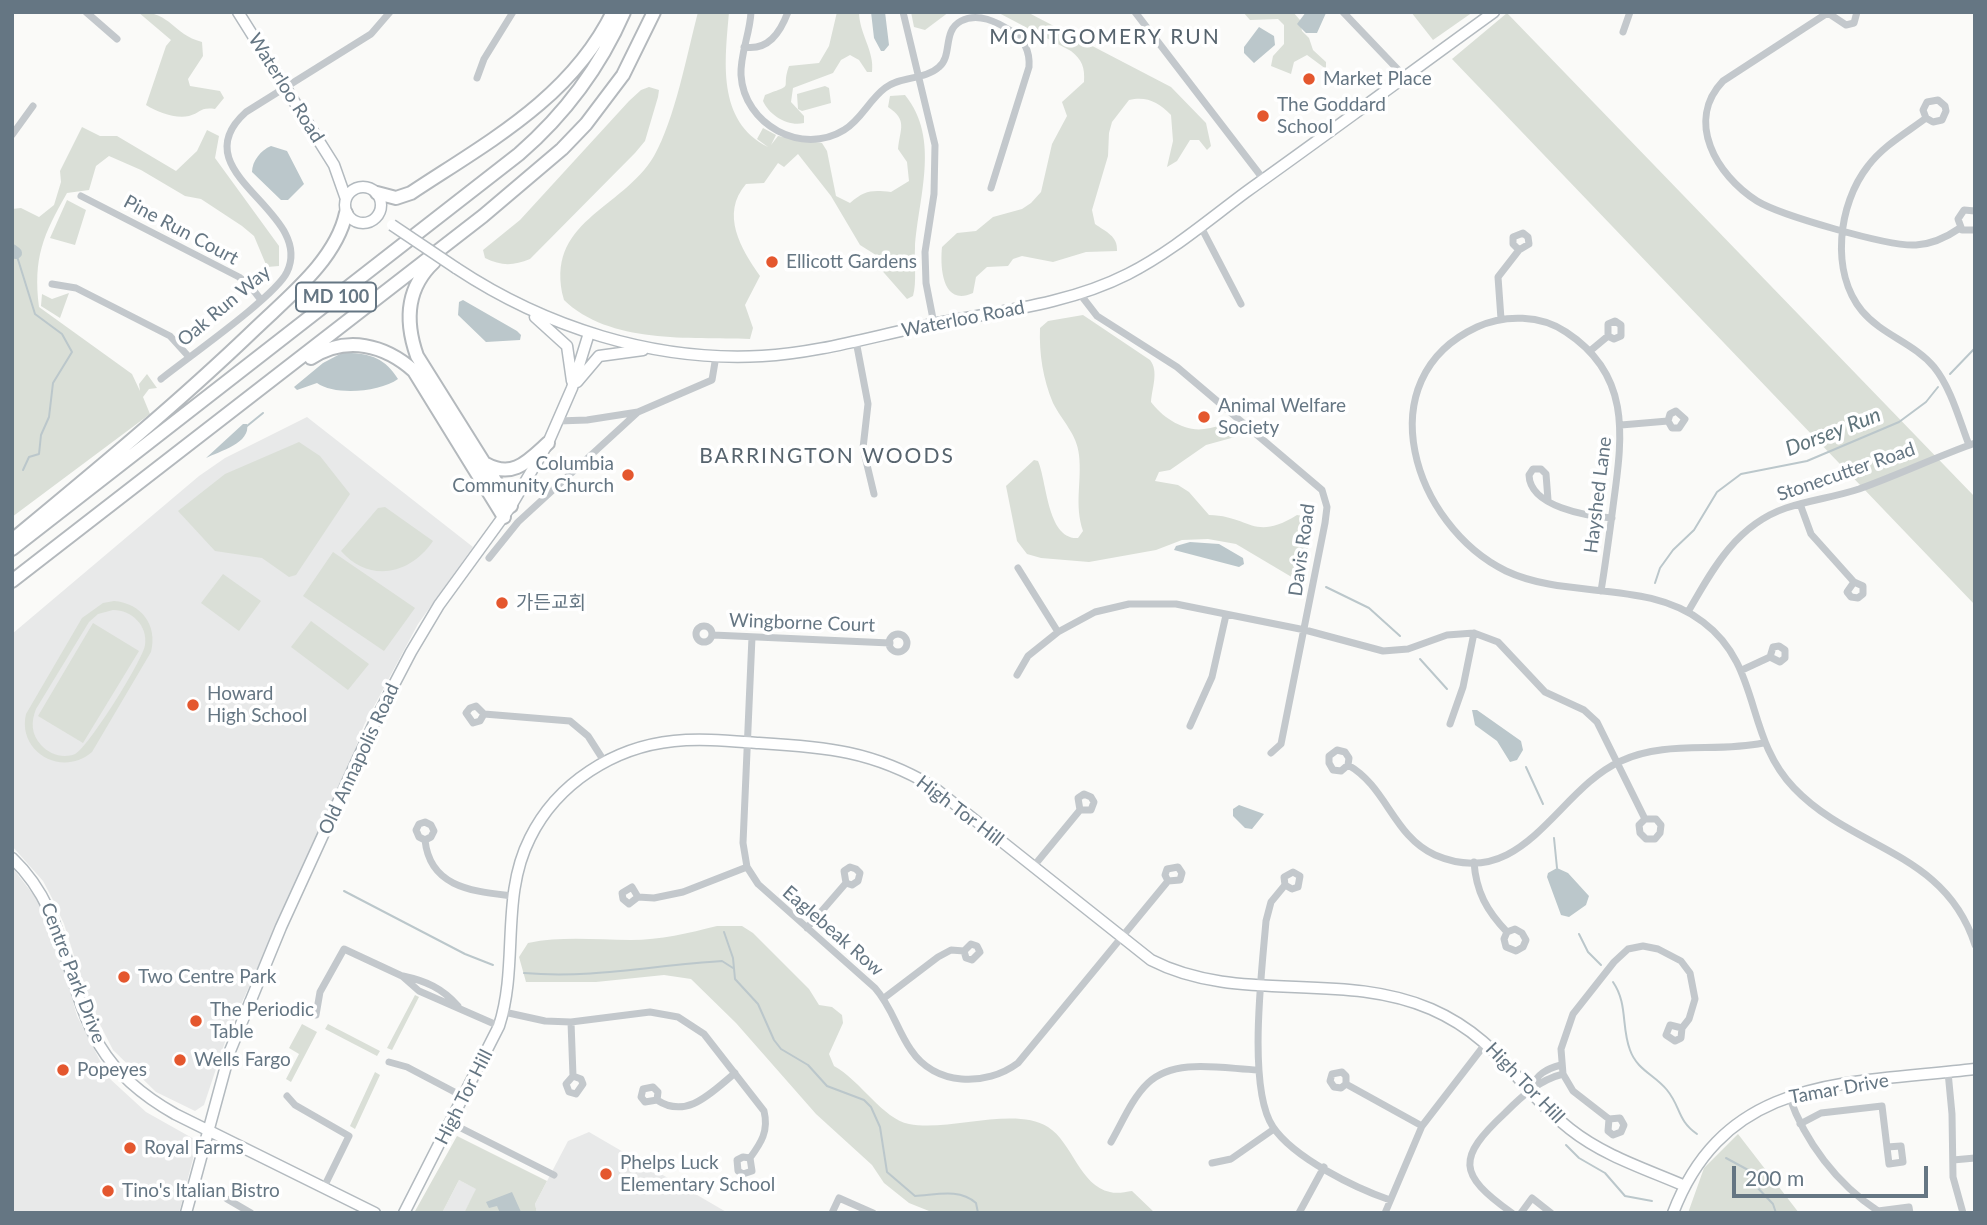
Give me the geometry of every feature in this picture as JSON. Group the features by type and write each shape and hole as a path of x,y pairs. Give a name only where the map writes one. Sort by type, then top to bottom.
{"highway":[{"path":"377,193 396,198 411,193 521,121 579,66 613,12"},
{"name":"MD 100","path":"12,549 540,136 581,88 624,12"},
{"name":"MD 100","path":"12,581 483,216 562,149 586,124 623,75 654,12"},
{"path":"12,539 172,406 283,302 331,247 344,226 346,213"},
{"path":"483,216 421,276 411,299 409,328 417,356 485,464 508,511"},
{"path":"258,392 328,349 354,344 386,351 414,371 508,511"},
{"path":"485,464 513,471 548,443"}],"main road":[{"name":"Waterloo Road","path":"238,12 334,164 348,179 362,187"},
{"name":"Waterloo Road","path":"378,216 456,268 524,308 589,334 656,349 716,356 779,355 856,341 1080,294 1144,265 1201,227 1494,12"},
{"name":"Waterloo Road","path":"334,164 346,199"},
{"path":"362,187 377,193 381,205 378,216 361,223 346,213 346,199 352,190 362,187"},
{"path":"524,308 567,346 572,388"},
{"name":"Old Annapolis Road","path":"186,1213 230,1051 259,976 381,709 439,605 508,511 548,443 572,388 589,334"},
{"path":"572,388 599,356 656,349"},
{"name":"High Tor Hill","path":"404,1213 504,1012 512,896 523,856 539,823 566,790 604,761 643,746 677,740 843,749 899,768 932,786 1120,939 1151,960 1181,974 1214,982 1358,990 1392,996 1450,1018 1487,1042 1561,1121 1587,1141 1685,1186"},
{"name":"Centre Park Drive","path":"12,858 34,882 54,915 85,1013 108,1057 144,1095 175,1114 375,1213"},
{"name":"Tamar Drive","path":"1673,1213 1697,1163 1720,1136 1757,1109 1789,1096 1823,1088 1975,1069"}],"street":[{"path":"86,12 117,39"},
{"name":"Oak Run Way","path":"161,379 261,300 286,274 290,246 282,227 233,168 229,139 238,120 285,86 371,34 390,12"},
{"path":"477,78 484,58 513,12"},
{"path":"751,12 744,47 742,85 750,104 771,127 800,139 821,140 851,126 884,89 942,65 951,31 966,19 982,18 998,23 1023,42 1029,59 1027,79 991,188"},
{"path":"744,47 754,48 767,44 788,12"},
{"path":"903,12 932,128 936,159 925,252 926,283 934,324"},
{"path":"1135,12 1264,180"},
{"path":"1343,12 1405,77"},
{"path":"1623,32 1630,12"},
{"path":"1857,12 1854,23 1846,26 1828,13 1723,81 1707,102 1704,120 1712,149 1728,175 1747,194 1783,213 1914,245 1940,240 1960,228"},
{"path":"12,135 33,106"},
{"path":"1926,118 1868,165 1853,194 1844,230 1842,266 1855,301 1879,327 1916,350 1935,368 1972,444"},
{"name":"Pine Run Court","path":"81,195 239,277 261,300"},
{"path":"1960,228 1958,219 1961,212 1975,211"},
{"path":"1201,227 1241,304"},
{"path":"1960,228 1966,231 1975,230"},
{"path":"1501,319 1499,277 1518,250"},
{"path":"52,284 76,288 170,336 189,357"},
{"name":"Davis Road","path":"1080,294 1097,316 1177,367 1251,426 1322,490 1327,508 1305,630 1281,744 1271,753"},
{"name":"Hayshed Lane","path":"1601,591 1612,518 1621,425 1612,388 1590,351 1559,327 1533,319 1501,319 1476,327 1451,343 1427,375 1416,399 1412,428 1414,456 1421,477 1436,508 1451,528 1495,565 1535,582 1660,600 1688,612 1720,637 1742,670 1763,743 1789,782 1815,807 1919,867 1938,883 1956,905 1975,945"},
{"path":"1590,351 1608,336"},
{"path":"856,341 868,404 863,448 874,495"},
{"path":"558,421 587,420 638,412 709,383 713,376 716,356"},
{"path":"489,558 518,522 638,412"},
{"path":"1621,425 1668,421"},
{"name":"Stonecutter Road","path":"1688,612 1721,557 1740,537 1776,512 1862,487 1972,444"},
{"path":"1548,500 1578,513 1612,518"},
{"path":"1800,504 1811,534 1854,582"},
{"path":"1018,568 1058,632"},
{"path":"1017,675 1028,656 1058,632 1095,612 1129,604 1176,604 1305,630 1375,650 1392,652 1447,635 1474,633 1498,642 1553,697 1591,715 1603,731 1645,818"},
{"path":"1190,726 1212,677 1226,615"},
{"path":"1450,724 1463,687 1474,633"},
{"name":"Wingborne Court","path":"713,635 890,643"},
{"path":"638,897 654,898 674,894 747,867 743,843 752,637"},
{"path":"1742,670 1770,657"},
{"path":"484,714 570,722 588,736 604,761"},
{"path":"1348,765 1373,784 1411,840 1438,856 1474,862 1508,855 1528,844 1581,788 1619,762 1653,750 1727,748 1763,743"},
{"path":"1033,867 1080,810"},
{"path":"425,840 428,858 447,881 462,889 512,896"},
{"path":"1474,862 1480,896 1507,932"},
{"name":"Eaglebeak Row","path":"747,867 763,890 884,998 912,1052 921,1061 951,1077 983,1079 1002,1073 1027,1055 1168,881"},
{"path":"807,928 846,883"},
{"path":"1285,885 1275,894 1268,911 1258,1070 1262,1099 1274,1129 1324,1167 1365,1191 1390,1200"},
{"path":"1609,1119 1580,1098 1562,1070 1563,1040 1568,1024 1614,962 1628,949 1643,946 1658,948 1681,961 1690,973 1695,999 1689,1019 1682,1028"},
{"path":"316,1015 320,992 344,949 402,976 419,991 499,1026"},
{"path":"884,998 938,957 951,950 964,951"},
{"path":"504,1012 532,1020 570,1022 650,1012 678,1017 695,1025 760,1105 766,1118 763,1139 750,1158"},
{"path":"570,1022 573,1076"},
{"path":"1385,1213 1422,1126 1487,1042"},
{"path":"389,1062 402,1065 464,1097"},
{"path":"1111,1142 1142,1090 1161,1074 1191,1068 1258,1070"},
{"path":"1508,1212 1478,1186 1471,1173 1470,1158 1477,1139 1531,1088 1562,1070"},
{"path":"1948,1072 1953,1177 1963,1210 1975,1206"},
{"path":"657,1100 671,1107 694,1105 735,1073"},
{"path":"1346,1084 1422,1126"},
{"path":"287,1096 301,1109 349,1136 324,1187"},
{"path":"1789,1096 1800,1124 1837,1178 1879,1212 1909,1207 1910,1213"},
{"path":"1800,1124 1821,1114 1882,1106 1887,1147"},
{"path":"451,1122 554,1175"},
{"path":"1212,1163 1231,1160 1274,1129"},
{"path":"1953,1160 1975,1158"},
{"path":"1299,1213 1324,1167"},
{"path":"832,1213 839,1198 873,1213"},
{"path":"1521,1213 1532,1198 1551,1213"},
{"path":"227,1199 251,1213"}],"shaded area":[{"path":"138,12 165,19 184,34 202,42 203,56 188,79 190,86 220,91 224,98 215,109 178,117 146,105 166,46 171,40"},
{"path":"698,12 729,12 726,69 732,106 739,122 751,136 768,147 757,139 763,128 776,135 771,145 778,136 822,143 827,151 836,196 850,203 865,193 891,192 909,181 907,162 898,149 900,121 888,107 890,96 905,95 916,112 925,150 913,296 907,299 878,266 879,257 860,245 831,196 798,154 784,167 778,163 764,183 746,184 738,195 734,219 736,231 740,243 760,276 745,305 753,328 750,339 677,337 627,331 582,314 564,300 561,273 565,252 575,234 640,174 654,156 661,141 680,86"},
{"path":"837,12 859,12 871,57 872,72 867,72 859,60 850,55 841,60 833,73 793,88 791,102 804,116 804,123 780,119 766,106 763,101 765,95 786,85 789,66 819,63 829,46"},
{"path":"871,12 885,12 889,45 884,51 881,51 874,38"},
{"path":"911,12 949,12 925,30 914,27"},
{"path":"997,12 1027,12 1171,87 1206,123 1211,146 1207,150 1199,140 1190,140 1177,161 1167,167 1173,141 1171,115 1152,101 1129,100 1112,122 1108,156 1092,210 1095,224 1113,238 1117,251 1086,252 1053,262 1022,256 1013,259 1008,266 987,267 976,277 973,293 955,295 945,283 942,247 957,233 976,231 993,217 1022,209 1041,192 1052,144 1067,116 1062,102 1084,82 1082,64 1071,51"},
{"path":"1243,12 1293,12 1300,20 1302,31 1309,38 1313,50 1326,62 1326,69 1307,55 1294,62 1291,74 1271,66 1273,56 1284,44 1284,25 1278,19 1250,20"},
{"path":"1306,12 1326,13 1317,33 1306,33 1297,24"},
{"path":"1411,12 1473,12 1433,40"},
{"path":"1507,13 1975,497 1975,605 1452,59"},
{"path":"1259,27 1274,36 1275,45 1254,63 1244,53 1244,47"},
{"path":"825,86 829,88 831,103 802,111 798,109 797,94"},
{"path":"649,87 659,90 658,97 645,141 635,153 530,259 507,264 485,258 483,250 520,220 629,101 641,90"},
{"path":"82,127 100,136 117,136 176,171 197,151 207,130 219,136 215,158 279,246 279,266 267,267 254,236 201,199 185,196 141,170 109,156 96,166 89,190 67,193 42,247 37,274 39,307 132,374 140,391 139,384 147,374 157,388 149,389 143,397 150,414 12,517 12,209 21,208 39,217 54,205 61,182 60,171"},
{"path":"271,146 287,151 304,184 288,200 281,200 252,172 258,156"},
{"path":"67,200 86,210 75,245 50,238"},
{"path":"69,293 60,318 41,306 42,294 52,299"},
{"path":"463,300 517,331 521,335 520,340 486,342 458,315 459,302"},
{"path":"1083,315 1150,360 1155,374 1151,402 1167,418 1189,428 1232,425 1238,431 1235,437 1206,445 1170,470 1159,472 1155,481 1178,485 1189,492 1209,515 1223,516 1252,526 1271,527 1297,515 1308,517 1310,538 1300,582 1236,544 1208,539 1182,540 1156,550 1089,562 1041,558 1027,554 1017,541 1006,486 1034,460 1038,461 1050,508 1060,530 1068,536 1078,538 1083,531 1079,512 1078,447 1053,403 1047,385 1042,366 1040,328 1048,321"},
{"path":"342,353 374,357 387,366 398,379 380,387 358,391 335,390 317,383 297,390 294,387 323,363"},
{"name":"Howard High School","path":"307,417 473,547 418,624 364,725 346,773 228,1033 204,1105 195,1111 156,1092 113,1050 89,1003 64,924 52,898 43,881 12,846 12,634 199,476 225,458"},
{"path":"243,424 247,424 247,431 239,441 206,458"},
{"path":"299,442 320,456 350,494 296,575 289,577 262,558 215,551 178,511 225,474"},
{"path":"385,507 433,541 424,553 401,568 376,571 364,568 341,551 378,508"},
{"path":"1190,542 1219,544 1243,558 1244,564 1239,567 1174,550 1176,546"},
{"path":"333,552 415,608 384,651 303,596"},
{"path":"223,574 261,601 239,631 201,603"},
{"path":"103,603 124,603 145,617 152,633 151,652 92,752 68,762 44,757 28,740 26,714 82,618","holes":["120,611 132,616 141,626 145,638 142,654 114,703 82,748 70,755 52,753 41,745 34,732 33,719 36,709 89,622 98,614"]},
{"path":"311,621 369,664 348,690 291,647"},
{"path":"93,623 139,651 83,743 38,716"},
{"path":"1472,710 1477,710 1521,741 1523,750 1517,760 1510,762 1497,741 1475,725"},
{"path":"1239,805 1264,814 1252,829 1245,828 1233,816 1233,809"},
{"path":"12,867 39,902 51,926 77,1016 109,1078 146,1112 194,1139 195,1151 179,1213 12,1213"},
{"path":"1557,868 1568,873 1589,896 1586,905 1569,917 1561,915 1547,877 1548,873"},
{"path":"717,926 742,926 753,933 809,989 819,1005 832,1007 842,1015 843,1023 829,1054 834,1066 899,1121 925,1126 1000,1119 1034,1121 1056,1134 1084,1173 1100,1188 1115,1193 1132,1191 1155,1213 934,1213 909,1203 884,1183 872,1165 816,1114 736,1023 691,979 664,975 596,982 526,982 519,957 528,943 566,939 653,939"},
{"path":"415,995 419,997 392,1050 387,1048"},
{"path":"302,1024 317,1032 291,1082 286,1079 299,1054 289,1048"},
{"path":"328,1024 380,1051 377,1056 325,1029"},
{"path":"375,1072 380,1075 355,1129 350,1126"},
{"name":"Phelps Luck Elementary School","path":"589,1132 728,1213 537,1213 535,1204 568,1141"},
{"path":"1738,1134 1799,1213 1688,1213 1704,1168"},
{"path":"457,1136 547,1181 535,1204 537,1213 464,1213 476,1189 459,1180 442,1213 414,1213"},
{"path":"459,1180 477,1189 464,1213 442,1213"},
{"path":"512,1192 521,1212 500,1213 497,1206 489,1208 486,1202"}],"waterway":[{"path":"12,250 16,253"},
{"path":"16,253 35,314 62,334 72,352 53,383 49,417 41,435 39,454 29,457 23,470"},
{"name":"Dorsey Run","path":"1950,374 1975,348"},
{"name":"Dorsey Run","path":"1655,583 1660,568 1673,550 1694,530 1717,492 1741,474 1807,461 1899,422 1926,402 1938,387"},
{"path":"247,426 263,413"},
{"path":"1326,587 1369,608 1400,636"},
{"path":"1420,659 1447,689"},
{"path":"1526,767 1543,804"},
{"path":"1554,838 1557,868"},
{"path":"344,891 465,954 493,965"},
{"path":"724,932 733,958 735,979 758,1004 774,1040 781,1049 808,1065 827,1086 864,1100 871,1107 880,1127 887,1172 915,1196 962,1195 976,1203 978,1213"},
{"path":"1579,934 1588,952 1601,965"},
{"path":"524,973 599,973 722,961 733,968"},
{"path":"1613,982 1621,999 1627,1041 1633,1057 1667,1090 1686,1124 1697,1134"},
{"path":"1566,1145 1579,1158 1605,1173 1625,1196 1652,1201"},
{"path":"1726,1158 1750,1171 1754,1184 1773,1204 1776,1213"}],"place":[{"name":"Market Place","path":"1309,79"},
{"name":"The Goddard School","path":"1263,116"},
{"name":"Ellicott Gardens","path":"772,262"},
{"name":"Animal Welfare Society","path":"1204,417"},
{"name":"Columbia Community Church","path":"628,475"},
{"name":"가든교회","path":"502,603"},
{"name":"Howard High School","path":"193,705"},
{"name":"Two Centre Park","path":"124,977"},
{"name":"The Periodic Table","path":"196,1021"},
{"name":"Wells Fargo","path":"180,1060"},
{"name":"Popeyes","path":"63,1070"},
{"name":"Royal Farms","path":"130,1148"},
{"name":"Phelps Luck Elementary School","path":"606,1174"},
{"name":"Tino's Italian Bistro","path":"108,1191"}],"district":[{"name":"MONTGOMERY RUN","path":"1105,37"},
{"name":"BARRINGTON WOODS","path":"827,456"}]}
